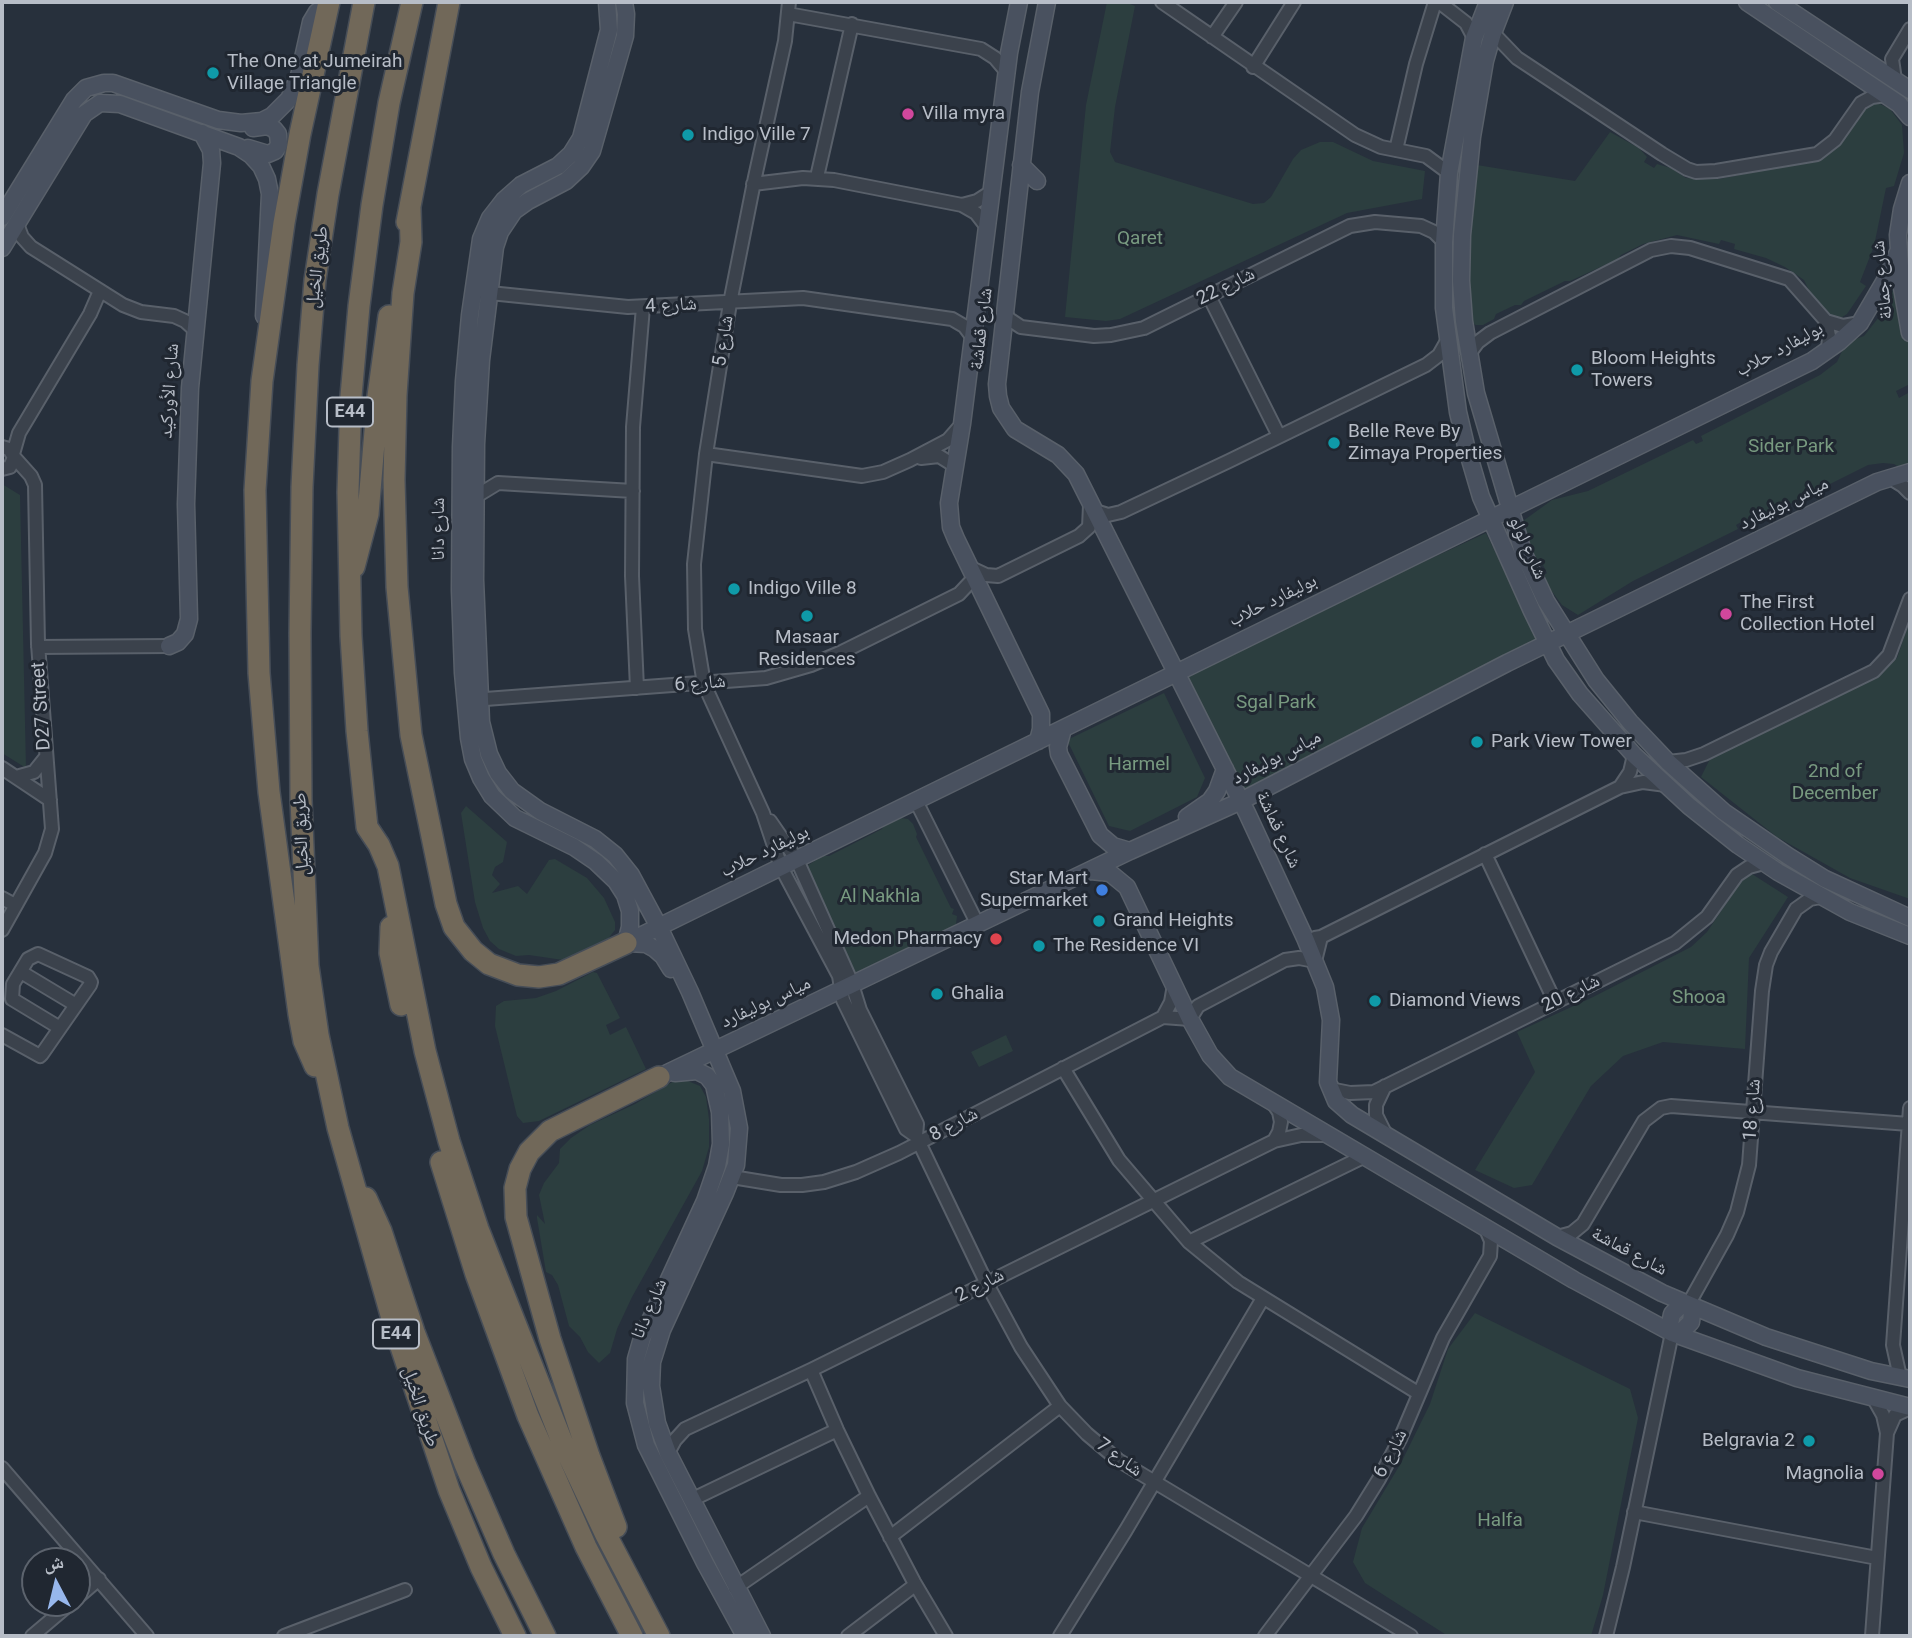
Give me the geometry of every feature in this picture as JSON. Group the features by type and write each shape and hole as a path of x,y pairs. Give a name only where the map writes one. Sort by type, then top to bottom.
{"highway":[{"name":"طريق الخيل","path":"364,2 335,151 315,280 308,365 302,487 300,633 302,851 311,988 329,1089 349,1173 395,1329 440,1466 467,1536 515,1636"},
{"name":"E44","path":"396,903 384,855 367,827 357,731 349,579 350,432 359,306 381,148 412,2"},
{"path":"349,579 363,541 368,514 382,355 395,274 449,2"},
{"path":"328,4 291,178 258,415 256,490 257,614 264,732 276,851 301,1028 309,1054 329,1089"},
{"path":"410,208 411,242 402,305 396,395 394,480 397,574 411,735 446,904 454,927 473,951 489,964 518,975 539,977 559,974 626,943"},
{"path":"396,903 430,1073 478,1229 563,1444 599,1522 654,1629"},
{"path":"396,903 390,940 392,966 425,1102 460,1225 497,1334 547,1461 586,1548 632,1636"},
{"path":"654,1629 643,1586 602,1491 562,1376 519,1226 514,1197 520,1169 529,1152 542,1137 659,1077"},
{"path":"349,1173 365,1195 377,1219 418,1343 465,1465 504,1554 545,1636"}],"street":[{"name":"شارع دانا","path":"607,2 609,30 581,138 571,154 558,166 521,185 496,208 481,239 481,360 475,465 473,700 470,748 476,768 499,804 515,818 585,854 615,881 625,895 630,911 626,943 641,943 655,949 663,956 680,985 690,992"},
{"name":"شارع دانا","path":"624,2 625,36 592,150 581,167 566,181 528,201 509,218 500,232 481,292 464,381 460,590 473,700 493,764 505,782 530,805 584,832 615,855 631,875 690,992 732,1091 738,1115 739,1140 732,1177 656,1344 651,1374 652,1399 668,1453 762,1636"},
{"name":"شارع قماشة","path":"1019,2 1006,71 949,515 956,539 1041,714 1038,741"},
{"name":"شارع قماشة","path":"1047,2 1030,92 1001,345 998,396 1007,419 1025,436 1065,460 1076,474 1241,801 1313,937 1315,961 1330,1009 1330,1089 1342,1108 1624,1275 1766,1337 1871,1371 1905,1378"},
{"path":"1162,2 1355,135 1381,147 1426,156 1449,173"},
{"path":"1212,37 1236,2"},
{"path":"1253,67 1294,2"},
{"path":"1396,150 1416,64 1437,2 1459,18 1474,38"},
{"name":"شارع لولو","path":"1506,2 1485,61 1472,137 1464,211 1461,281 1469,354 1485,431 1510,508 1516,557 1532,611 1556,660 1580,694 1634,755 1666,786 1738,845 1771,868 1821,897 1910,936"},
{"path":"1747,2 1899,104 1910,117"},
{"path":"1777,2 1910,90"},
{"path":"218,120 252,123 262,121 281,108 295,88 311,22 317,12 328,4"},
{"path":"1459,18 1486,7"},
{"name":"شارع لولو","path":"1486,7 1474,38 1449,173 1443,275 1452,377 1466,446 1490,518 1596,680 1630,722 1668,762 1724,813 1788,856 1825,879 1908,915"},
{"path":"788,8 852,24 981,49 998,46 1012,35"},
{"name":"شارع 5","path":"763,813 719,721 705,684 695,629 693,597 696,531 730,303 786,41 788,8"},
{"path":"817,177 852,24"},
{"path":"1895,80 1892,66 1894,53 1910,29"},
{"path":"1493,33 1517,58 1670,159 1696,172 1716,172 1817,154 1835,140 1861,103 1872,97 1885,95"},
{"path":"981,49 995,58 1006,71"},
{"path":"1867,61 1882,60 1894,53"},
{"path":"1485,61 1506,56 1517,58"},
{"path":"1860,78 1861,103"},
{"path":"2,217 74,100 94,84 113,83 241,129 270,127 276,131 280,141 277,148 268,154 120,104 107,102 94,106 84,114 2,248"},
{"name":"شارع الأوركيد","path":"169,646 178,642 185,634 189,620 186,504 190,400 212,163 211,150 202,133"},
{"path":"1426,156 1441,152 1454,143"},
{"path":"232,144 245,150 256,160 269,186 264,283 266,347"},
{"path":"1021,165 1037,181"},
{"path":"754,184 817,177 962,205 976,213 986,226"},
{"name":"شارع جمانة","path":"1910,183 1902,209 1898,252 1910,332"},
{"path":"962,205 977,201 991,192"},
{"path":"1421,226 1445,213"},
{"name":"شارع 22","path":"1005,312 1014,324 1028,328 1094,336 1128,333 1144,328 1350,226 1375,222 1421,226 1434,232 1444,242"},
{"path":"17,223 22,237 31,247 104,293 131,309 174,316 186,321 195,331"},
{"path":"1469,354 1478,342 1490,333 1651,250 1671,246 1690,248 1783,275 1795,283 1826,321 1828,351"},
{"name":"بوليفارد حلاب","path":"626,943 1828,351 1860,323 1898,252"},
{"path":"982,265 1011,270"},
{"name":"شارع 4","path":"481,292 607,306 643,307 803,298 952,319"},
{"path":"6,460 19,433 104,293"},
{"path":"1209,296 1279,436"},
{"path":"952,319 967,314 977,303"},
{"path":"174,316 197,304"},
{"path":"637,688 632,589 633,427 643,307"},
{"path":"952,319 964,326 973,338"},
{"path":"1464,321 1476,329 1490,333"},
{"path":"1826,321 1843,326 1860,323"},
{"path":"1001,345 1012,333 1028,328"},
{"path":"972,572 998,576 1079,536 1089,527 1093,506 1108,515 1121,512 1426,365 1439,355 1447,341"},
{"path":"1426,365 1440,368 1452,377"},
{"path":"706,454 862,476 883,472 910,460 948,440 962,424"},
{"path":"1612,458 1620,440"},
{"path":"910,460 939,456 955,466"},
{"name":"D27 Street","path":"2,930 9,910 50,841 52,829 38,647 35,485 31,476 6,460"},
{"path":"475,465 498,484"},
{"name":"مياس بوليفارد","path":"659,1077 1130,851 1241,801 1567,634 1890,478 1910,472"},
{"path":"1890,478 1903,485 1910,494"},
{"path":"475,497 498,484 568,485 633,491"},
{"path":"1108,536 1121,512"},
{"name":"شارع 6","path":"473,700 766,678 811,665 959,594 972,572"},
{"path":"959,594 972,594 985,599"},
{"path":"1668,762 1704,754 1874,671 1889,655 1910,600"},
{"path":"38,647 169,646"},
{"path":"1062,729 1059,754 1100,835 1112,846 1130,851"},
{"path":"1693,785 1695,768 1704,754"},
{"path":"1620,787 1630,772 1634,755"},
{"path":"16,777 34,772 46,757"},
{"path":"2,768 50,800"},
{"path":"1170,833 1184,819 1210,801 1225,769"},
{"path":"1313,937 1620,787 1643,782 1666,786"},
{"path":"916,801 978,925"},
{"path":"763,813 797,860 846,988"},
{"path":"763,813 781,867 846,988"},
{"path":"1737,875 1738,845"},
{"path":"1485,854 1555,1002"},
{"path":"1737,875 1749,867 1771,868 1788,856"},
{"path":"1088,872 1110,873 1127,887 1190,1019 1219,1067 1230,1077 1517,1246 1613,1311 1797,1378 1910,1407"},
{"name":"شارع 20","path":"1330,1089 1362,1094 1385,1086 1684,937 1707,917 1737,875"},
{"path":"1796,882 1796,909"},
{"path":"1796,909 1810,899 1821,897"},
{"path":"2,898 9,910"},
{"name":"شارع 18","path":"1688,1305 1737,1212 1749,1165 1764,972 1771,952 1796,909"},
{"path":"2,1035 40,1056 60,1028 90,985 88,977 38,954 28,959 11,989 12,999 60,1028"},
{"path":"1190,1019 1198,1006 1285,960 1299,958 1315,961"},
{"path":"21,972 76,1005"},
{"path":"1174,985 1171,1002 1163,1017 1190,1019"},
{"name":"شارع 7","path":"846,988 847,1008 908,1132 918,1139 986,1282 1021,1346 1060,1406 1118,1460 1153,1483 1411,1636"},
{"name":"شارع 8","path":"732,1177 781,1185 824,1182 856,1172 1163,1017"},
{"path":"1063,1068 1103,1138 1189,1242 1214,1264 1263,1298 1418,1393"},
{"name":"شارع دانا","path":"659,1077 691,1070 702,1073 711,1080 719,1101 721,1144 705,1201 642,1338 636,1359 635,1403 646,1446 745,1636"},
{"path":"1385,1086 1376,1105 1376,1115 1385,1133"},
{"path":"1273,1104 1279,1112 1281,1122 1274,1141"},
{"path":"1557,1237 1572,1233 1583,1224 1644,1121 1652,1114 1671,1106 1909,1124"},
{"path":"1905,1378 1893,1345 1910,1108"},
{"name":"شارع 2","path":"668,1453 685,1429 811,1370 1274,1141 1301,1135 1329,1135"},
{"path":"1189,1242 1365,1156"},
{"path":"1583,1224 1586,1253"},
{"path":"1485,1227 1490,1241 1490,1256"},
{"path":"1490,1256 1502,1249 1517,1246"},
{"name":"شارع 6","path":"1265,1636 1356,1516 1379,1479 1400,1439 1443,1338 1490,1256"},
{"path":"1060,1636 1263,1298"},
{"path":"1606,1636 1672,1333 1672,1314 1679,1307 1688,1305"},
{"path":"1871,1371 1884,1360 1893,1345"},
{"path":"811,1370 836,1430 869,1496 915,1585 946,1636"},
{"path":"1872,1636 1887,1433 1883,1415 1874,1399"},
{"path":"890,1537 1060,1406"},
{"path":"1887,1433 1895,1415 1910,1407"},
{"path":"657,1423 670,1428 685,1429"},
{"path":"691,1500 836,1430"},
{"path":"2,1468 147,1636"},
{"path":"736,1588 869,1496"},
{"path":"1634,1512 1877,1558"},
{"path":"91,1586 99,1579"},
{"path":"848,1636 915,1585"},
{"path":"284,1636 405,1590"},
{"path":"32,1636 54,1617"}],"green space":[{"name":"Qaret","path":"1107,2 1125,2 1135,6 1115,107 1110,152 1115,162 1253,204 1264,203 1271,197 1301,150 1320,142 1333,142 1373,161 1425,171 1422,199 1347,213 1120,319 1106,321 1065,317 1086,105"},
{"path":"1874,101 1890,109 1902,125 1904,153 1894,186 1886,188 1874,246 1860,282 1866,286 1847,314 1839,319 1832,320 1818,309 1804,280 1785,267 1766,258 1734,249 1735,244 1721,240 1719,244 1677,235 1643,244 1618,259 1496,314 1494,319 1483,325 1468,321 1469,239 1477,165 1575,181 1610,132 1639,148 1647,157 1644,162 1654,168 1657,164 1671,168 1686,178 1719,179 1755,172 1762,168 1818,160 1834,148 1855,113"},
{"name":"Sider Park","path":"1898,281 1902,317 1910,348 1910,384 1896,391 1899,398 1908,393 1910,397 1910,466 1899,467 1883,463 1868,465 1746,526 1743,521 1736,525 1738,529 1633,581 1578,615 1562,605 1541,577 1547,573 1543,565 1536,568 1523,521 1552,500 1588,491 1693,440 1696,444 1703,441 1701,436 1820,375 1837,362 1843,349 1853,340 1864,336 1879,317"},
{"path":"2,484 20,495 26,768 2,753"},
{"name":"Sgal Park","path":"1486,533 1539,641 1243,793 1182,674"},
{"name":"2nd of December","path":"1910,620 1910,899 1850,878 1777,837 1701,777 1710,759 1862,684 1897,658"},
{"name":"Harmel","path":"1164,693 1205,778 1197,797 1130,831 1109,826 1067,740"},
{"path":"466,806 507,842 503,862 495,867 492,875 500,884 492,893 518,886 527,894 549,860 555,859 587,878 604,898 615,922 615,930 607,940 574,959 563,960 516,956 499,949 490,941 475,902 461,813"},
{"name":"Al Nakhla","path":"901,818 908,819 913,824 916,837 951,908 954,909 952,914 957,916 956,924 854,973 806,870 807,866 822,856 829,856 882,829 886,823"},
{"name":"Shooa","path":"1752,874 1788,897 1749,958 1745,1049 1663,1042 1623,1056 1591,1086 1532,1185 1514,1188 1475,1170 1535,1072 1517,1032 1691,947 1707,932 1744,877"},
{"path":"593,972 597,973 620,1018 606,1025 610,1035 626,1027 646,1069 539,1121 523,1123 517,1116 495,1026 496,1006 504,1001 536,998 556,991"},
{"path":"1006,1035 1013,1051 979,1067 971,1052"},
{"path":"683,1079 700,1086 706,1097 709,1147 702,1171 632,1297 617,1329 610,1353 599,1363 569,1326 558,1285 552,1275 546,1272 537,1218 537,1215 545,1224 539,1195 544,1183 559,1163 560,1149 571,1138 590,1125 635,1104 674,1081"},
{"name":"Halfa","path":"1475,1313 1630,1389 1638,1418 1603,1595 1591,1636 1448,1636 1365,1583 1353,1562 1362,1528 1401,1463 1430,1404 1448,1349"}],"place":[{"name":"The One at Jumeirah Village Triangle","path":"213,73"},
{"name":"Villa myra","path":"908,114"},
{"name":"Indigo Ville 7","path":"688,135"},
{"name":"Bloom Heights Towers","path":"1577,370"},
{"name":"Belle Reve By Zimaya Properties","path":"1334,443"},
{"name":"Indigo Ville 8","path":"734,589"},
{"name":"The First Collection Hotel","path":"1726,614"},
{"name":"Masaar Residences","path":"807,616"},
{"name":"Park View Tower","path":"1477,742"},
{"name":"Star Mart Supermarket","path":"1102,890"},
{"name":"Grand Heights","path":"1099,921"},
{"name":"Medon Pharmacy","path":"996,939"},
{"name":"The Residence VI","path":"1039,946"},
{"name":"Ghalia","path":"937,994"},
{"name":"Diamond Views","path":"1375,1001"},
{"name":"Belgravia 2","path":"1809,1441"},
{"name":"Magnolia","path":"1878,1474"}]}
